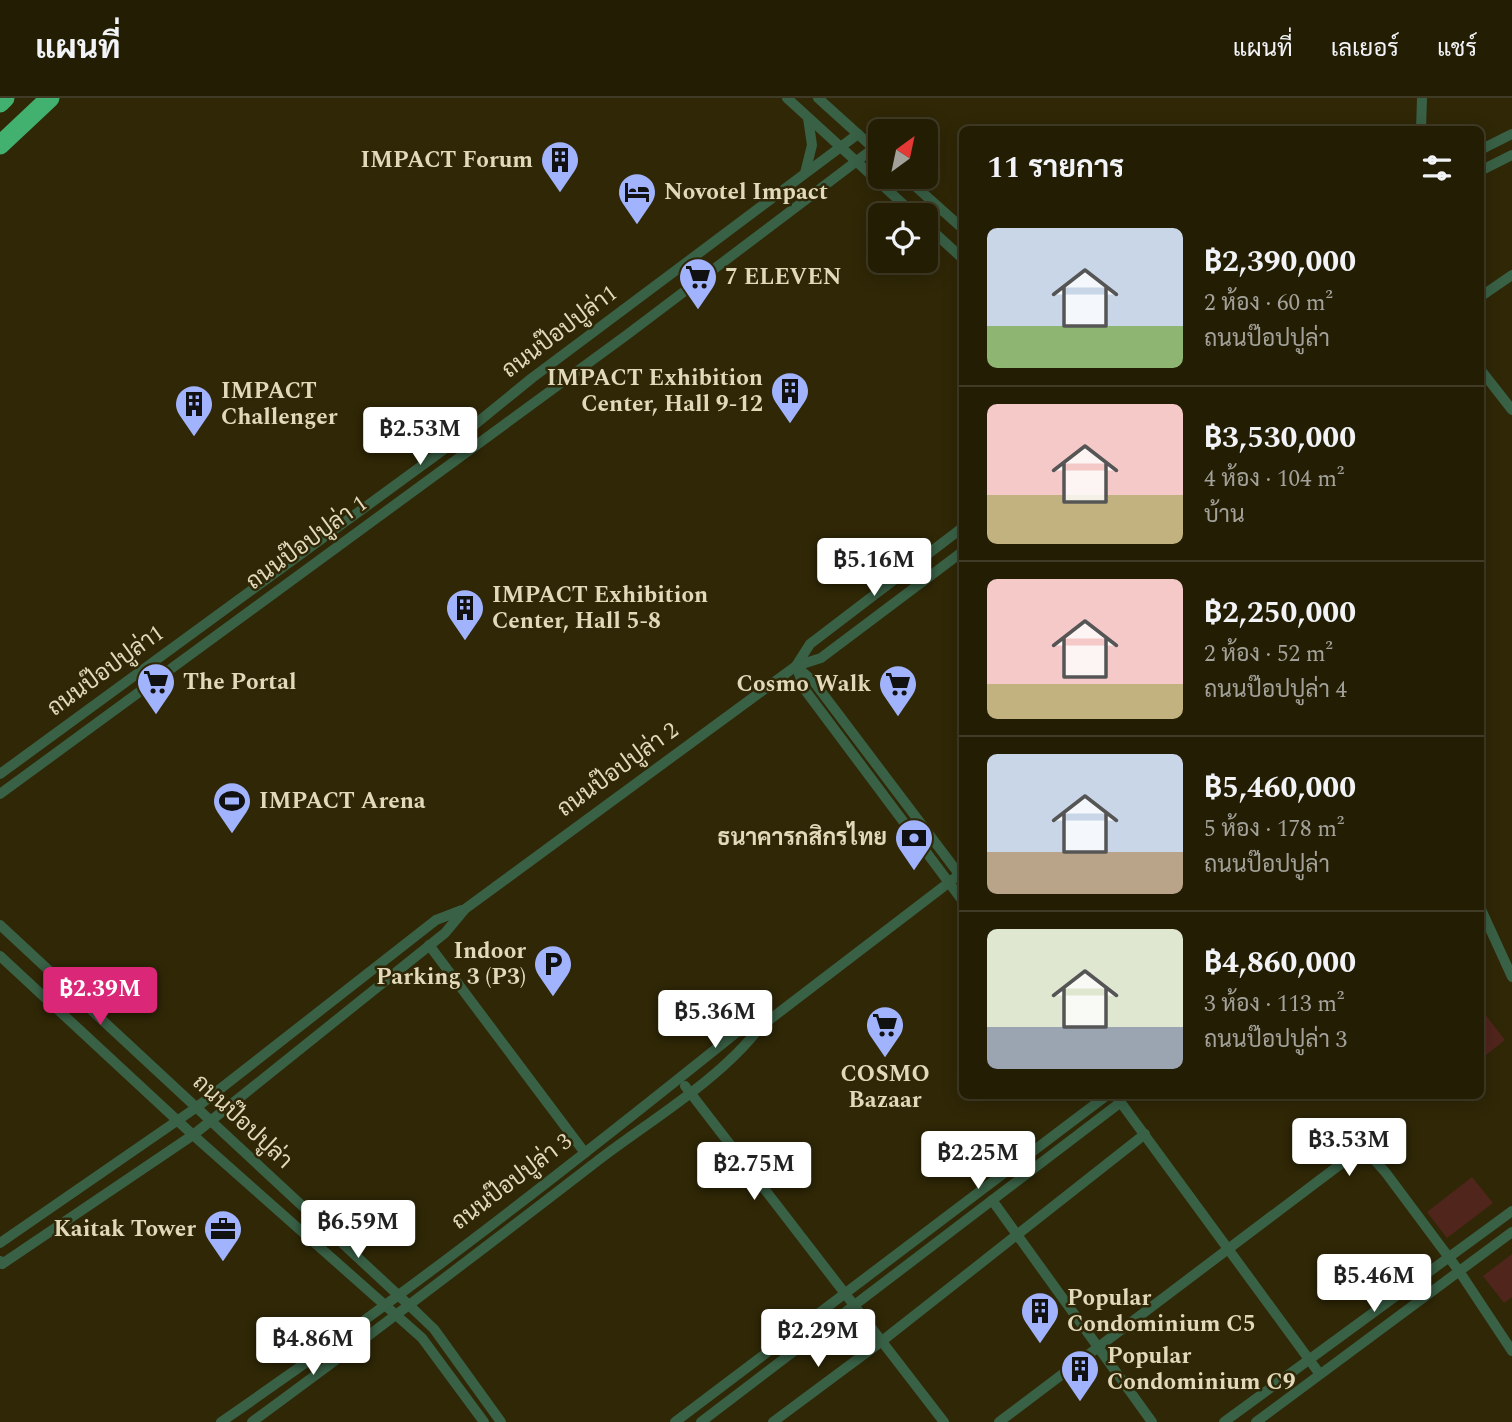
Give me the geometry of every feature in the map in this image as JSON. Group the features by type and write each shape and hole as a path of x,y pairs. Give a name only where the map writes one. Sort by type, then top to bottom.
{"highway":[{"path":"0,103 5,98"},
{"path":"0,134 33,107 50,98"},
{"path":"0,145 33,107"}],"street":[{"path":"787,98 902,203"},
{"path":"818,98 868,143"},
{"path":"1421,126 1422,98"},
{"path":"804,175 812,145 808,117"},
{"name":"ถนนป๊อปปูล่า1","path":"0,774 446,448 533,377 858,134"},
{"path":"1484,148 1512,134"},
{"path":"1484,169 1512,155"},
{"name":"ถนนป๊อปปูล่า 1","path":"0,794 868,157"},
{"path":"918,189 959,225"},
{"path":"938,236 959,255"},
{"path":"1484,293 1512,275"},
{"path":"1484,374 1512,410"},
{"name":"ถนนป๊อปปูล่า 2","path":"796,666 810,644 959,530"},
{"name":"ถนนป๊อปปูล่า 2","path":"0,1261 2,1264 98,1196 193,1135 445,933 465,909 796,666 821,657 959,553"},
{"path":"796,666 814,682 959,873"},
{"path":"796,666 805,690 959,896"},
{"name":"ถนนป๊อปปูล่า 3","path":"250,1422 411,1307 689,1091 746,1045 760,1027 959,877"},
{"name":"ถนนป๊อปปูล่า 2","path":"0,1243 86,1181 197,1107 436,920 465,909"},
{"path":"1484,916 1512,977"},
{"name":"ถนนป๊อปปูล่า","path":"0,925 434,1329 501,1422"},
{"path":"429,945 585,1153"},
{"name":"ถนนป๊อปปูล่า","path":"0,957 193,1135 422,1338 484,1422"},
{"path":"326,1007 336,1020"},
{"name":"ถนนป๊อปปูล่า 3","path":"221,1422 334,1344 397,1293 585,1153 737,1032 760,1027"},
{"path":"679,1078 944,1422"},
{"path":"675,1422 1102,1099"},
{"path":"701,1422 992,1200 1119,1099 1230,1247 1319,1373"},
{"path":"773,1422 882,1341 1144,1134"},
{"path":"999,1422 1350,1157 1360,1153 1372,1157 1386,1174 1459,1271 1512,1351"},
{"path":"86,1181 98,1196"},
{"path":"992,1200 1152,1422"},
{"path":"1224,1422 1512,1211"},
{"path":"1256,1422 1512,1232"},
{"path":"334,1344 343,1356"},
{"path":"746,1368 755,1380"},
{"path":"246,1405 250,1422"}],"shaded area":[{"path":"1484,1013 1505,1040 1484,1057"},
{"path":"1472,1177 1493,1203 1447,1238 1427,1212"},
{"path":"1512,1254 1512,1297 1504,1303 1483,1276"}],"place":[{"name":"IMPACT Forum","path":"560,194"},
{"name":"Novotel Impact","path":"637,226"},
{"name":"7 ELEVEN","path":"698,311"},
{"name":"IMPACT Exhibition Center, Hall 9-12","path":"790,425"},
{"name":"IMPACT Challenger","path":"194,438"},
{"name":"IMPACT Exhibition Center, Hall 5-8","path":"465,642"},
{"name":"The Portal","path":"156,716"},
{"name":"Cosmo Walk","path":"898,718"},
{"name":"IMPACT Arena","path":"232,835"},
{"name":"ธนาคารกสิกรไทย","path":"914,872"},
{"name":"Indoor Parking 3 (P3)","path":"553,998"},
{"name":"COSMO Bazaar","path":"885,1059"},
{"name":"Kaitak Tower","path":"223,1263"},
{"name":"Popular Condominium C5","path":"1040,1345"},
{"name":"Popular Condominium C9","path":"1080,1403"}]}
